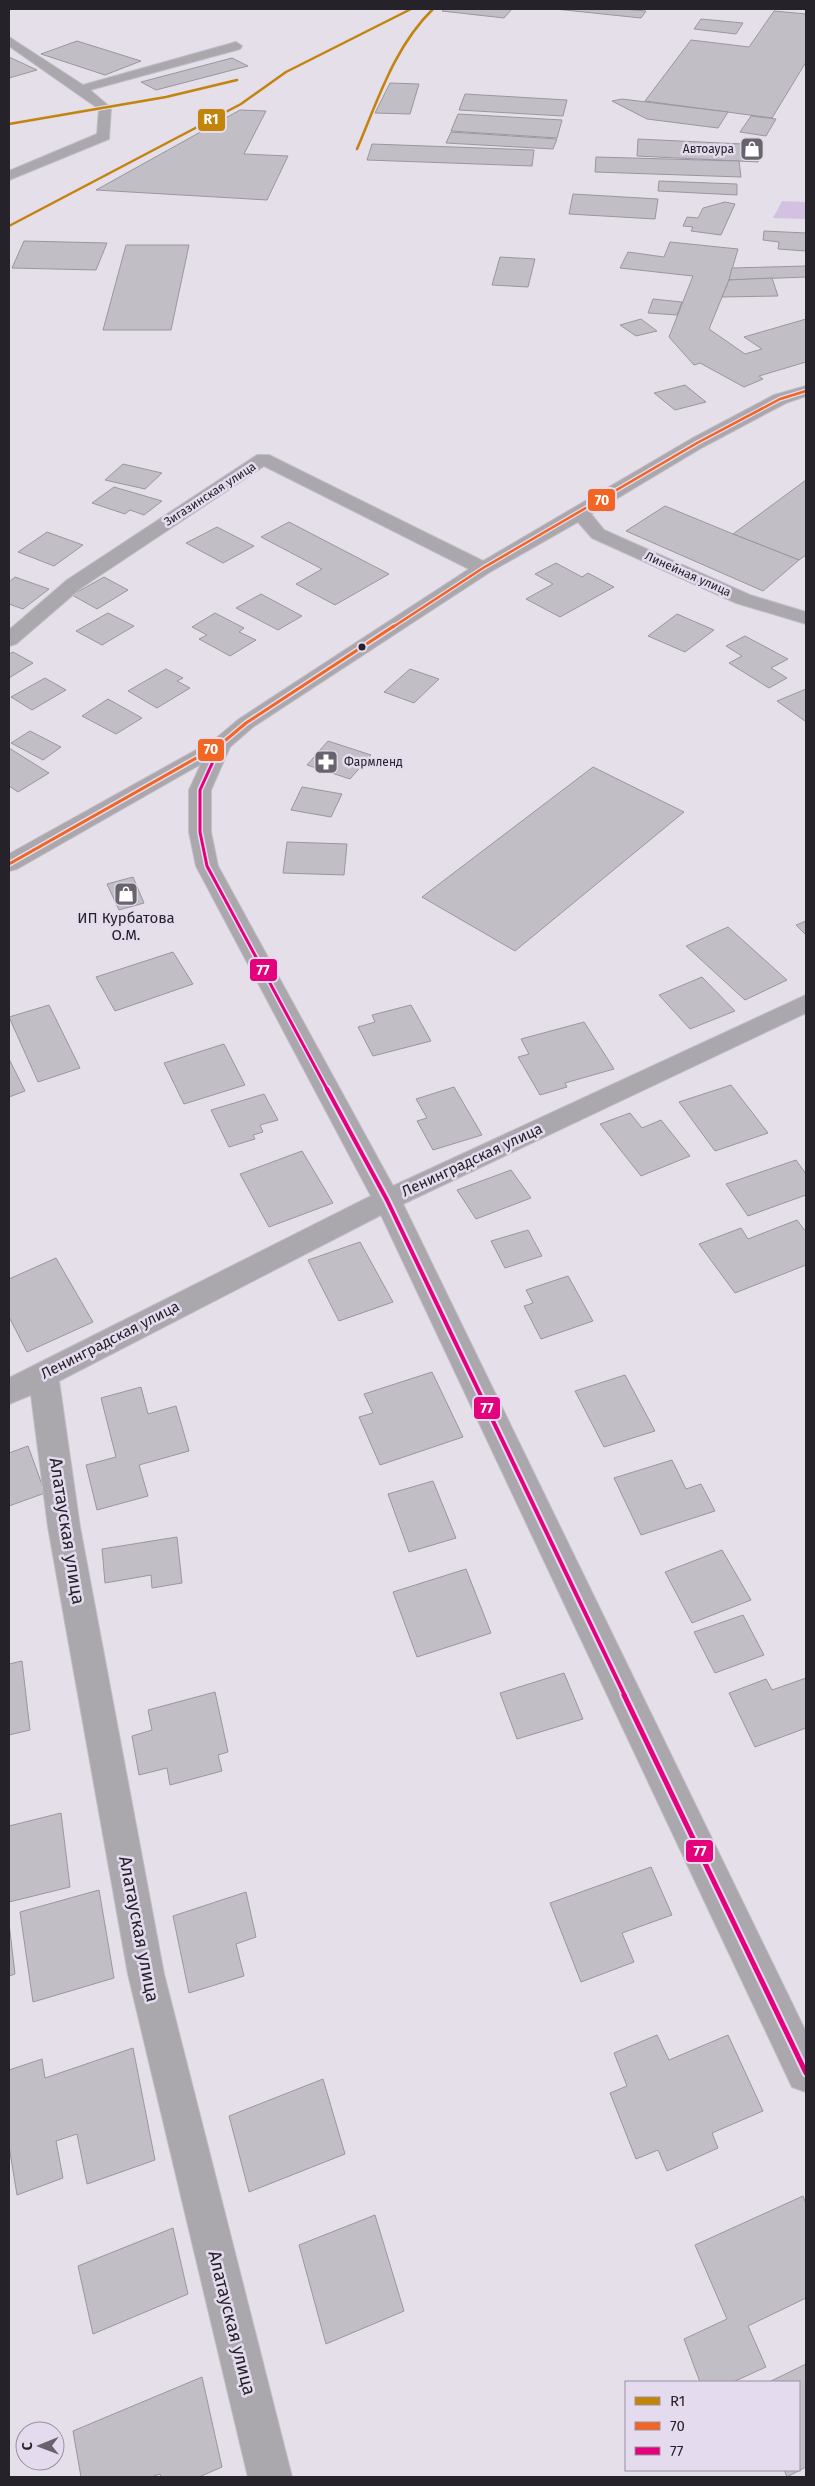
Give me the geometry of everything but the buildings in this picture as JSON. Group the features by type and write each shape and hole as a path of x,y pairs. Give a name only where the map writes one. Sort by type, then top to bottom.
{"street":[{"path":"9,41 81,89 105,108 104,136 9,176"},
{"path":"81,89 236,46"},
{"path":"9,864 221,744 246,723 483,568 696,443 780,399 806,391"},
{"name":"Зигазинская улица","path":"9,640 74,584 263,459 483,568"},
{"name":"Линейная улица","path":"580,512 598,534 743,599 806,618"},
{"path":"221,744 200,790 200,832 208,866 387,1200 806,2073"},
{"name":"Ленинградская улица","path":"9,1392 387,1200 804,1009"},
{"name":"Алатауская улица","path":"43,1374 64,1527 146,1974 270,2477"}],"shaded area":[{"path":"782,201 806,202 806,219 773,218"}],"transit line":[{"name":"R1","path":"9,226 241,104 286,72 411,9"},
{"name":"R1","path":"357,149 398,55 420,21 433,9"},
{"name":"R1","path":"9,124 166,97 237,80"},
{"name":"70","path":"9,864 221,744 246,723 483,568 548,532 697,443 780,399 806,391"},
{"name":"77","path":"221,744 200,790 200,832 207,866 387,1200 806,2073"}],"place":[{"name":"Автоаура","path":"752,149"},
{"name":"Фармленд","path":"326,762"},
{"name":"ИП Курбатова О.М.","path":"126,894"}]}
